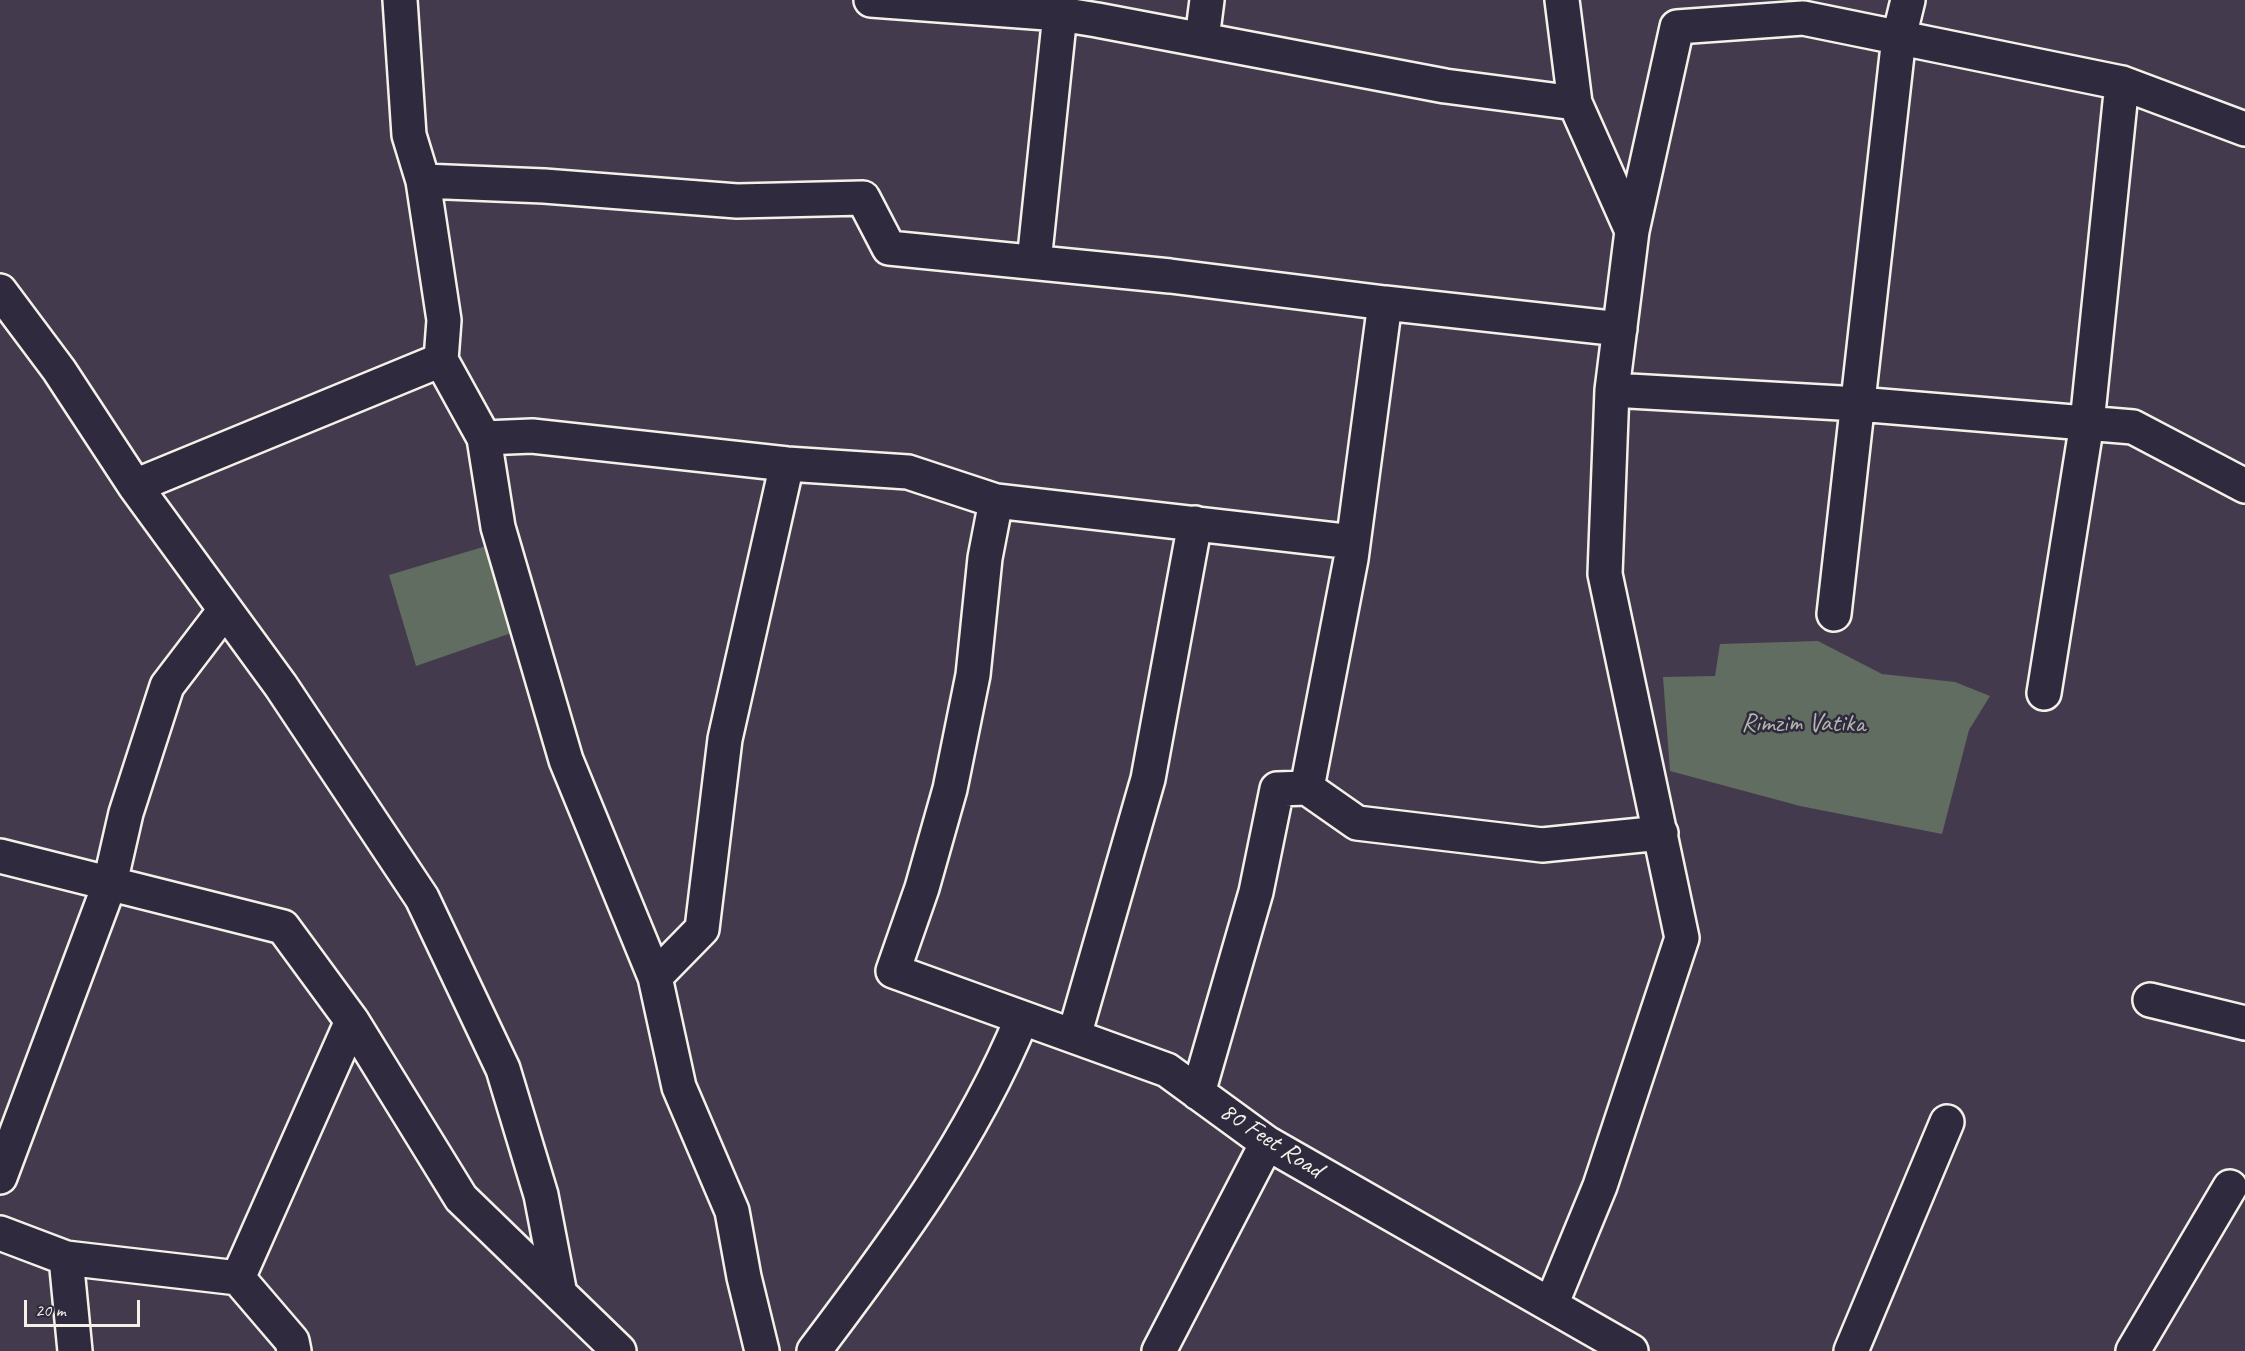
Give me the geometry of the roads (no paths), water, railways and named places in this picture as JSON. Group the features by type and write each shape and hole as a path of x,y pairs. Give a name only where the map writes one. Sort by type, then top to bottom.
{"street":[{"path":"400,0 410,135 423,181 444,320 441,360 484,438 498,527 566,760 656,977 679,1087 732,1211 744,1277 762,1351"},
{"path":"871,0 1012,6 1202,39 1445,86 1575,103"},
{"path":"1202,39 1207,0"},
{"path":"1562,0 1575,103 1632,231"},
{"path":"1834,614 1899,38 1908,0"},
{"path":"1034,262 1060,14"},
{"path":"1551,1305 1600,1186 1682,938 1605,574 1612,390 1632,231 1677,27 1803,18 2121,83 2245,129"},
{"path":"2044,693 2087,423 2121,83"},
{"path":"423,181 544,186 737,201 863,198 889,248 1170,276 1620,329"},
{"path":"0,291 59,370 135,486 281,686 422,898 503,1069 540,1195 560,1294"},
{"path":"1307,788 1353,542 1385,303"},
{"path":"135,486 441,360"},
{"path":"1612,390 1858,404 2133,427 2245,486"},
{"path":"484,438 532,436 787,464 908,472 996,501 1353,542"},
{"path":"656,977 702,929 725,739 787,464"},
{"name":"80 Feet Road","path":"996,501 985,558 973,675 950,789 922,888 893,971 1167,1070 1267,1143 1630,1351"},
{"path":"1074,1036 1148,779 1195,523"},
{"path":"0,1177 110,883 126,813 167,687 225,609"},
{"path":"1198,1093 1256,892 1277,789 1307,788 1357,823 1542,845 1661,833"},
{"path":"0,856 283,927 352,1021 461,1198 619,1351"},
{"path":"2150,1000 2245,1023"},
{"path":"814,1351 922,1205 975,1116 1007,1055 1022,1018"},
{"path":"238,1278 352,1021"},
{"path":"1851,1351 1947,1122"},
{"path":"1159,1351 1267,1143"},
{"path":"2133,1351 2230,1187"},
{"path":"0,1233 66,1258 238,1278 292,1341 294,1351"},
{"path":"66,1258 75,1351"}],"park label":[{"name":"Rimzim Vatika","path":"1803,724"}]}
